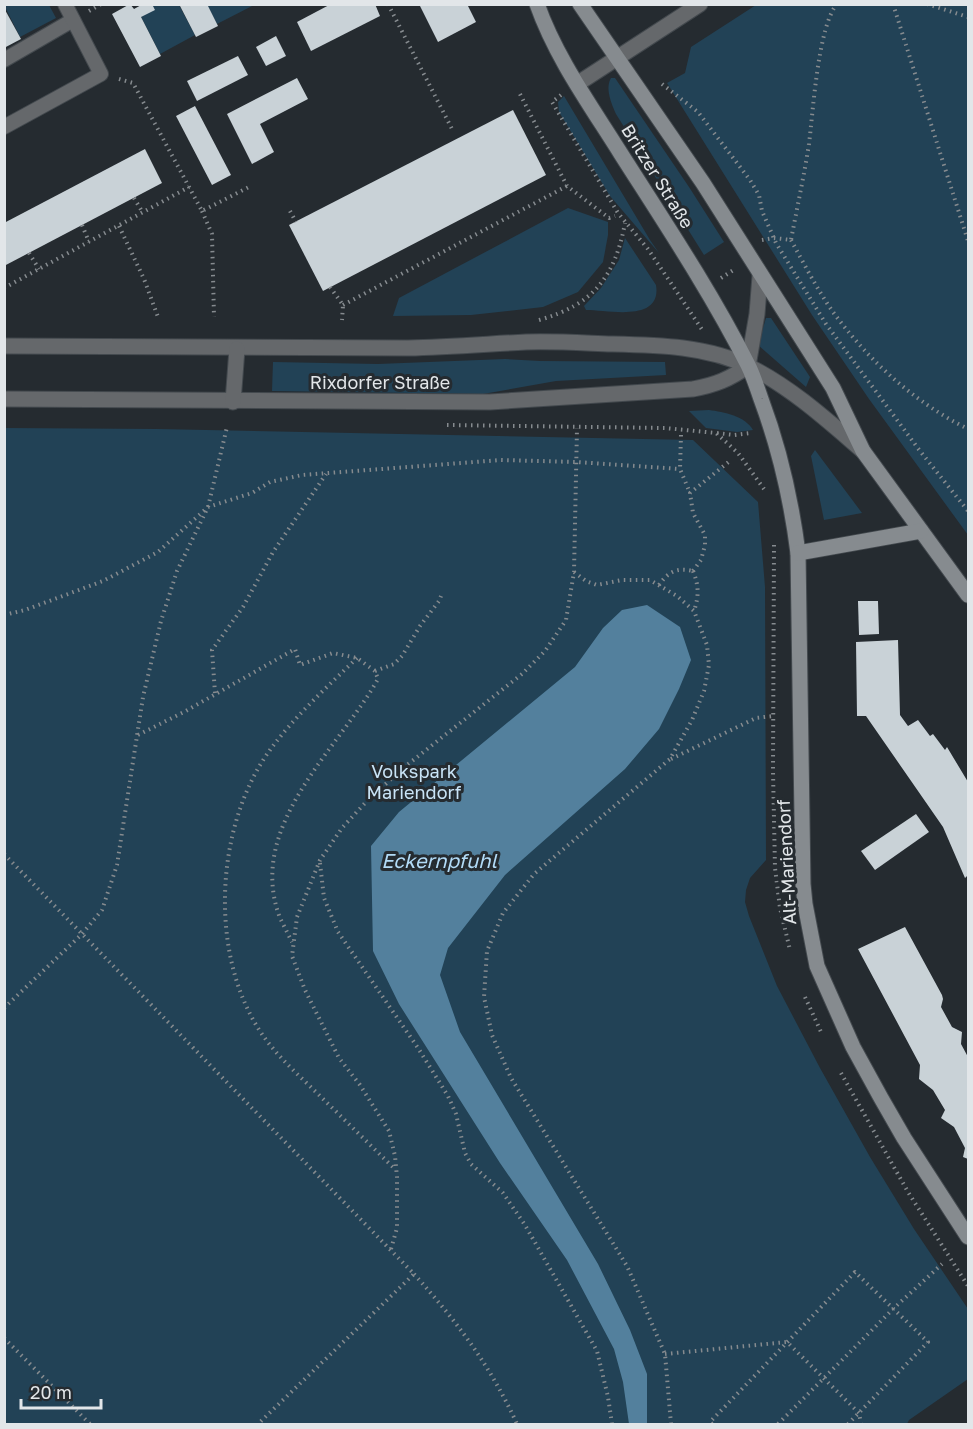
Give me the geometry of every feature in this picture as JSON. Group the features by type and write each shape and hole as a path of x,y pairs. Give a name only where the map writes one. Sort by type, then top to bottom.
{"main road":[{"name":"Britzer Straße","path":"537,4 542,19 577,84 704,288 748,366 780,454 798,553"},
{"name":"Britzer Straße","path":"580,4 703,183 833,388 863,451 969,595"},
{"path":"798,553 921,531"},
{"name":"Alt-Mariendorf","path":"798,553 803,884 817,966 853,1047 881,1098 969,1237"}],"street":[{"path":"577,84 700,4"},
{"name":"Britzer Straße","path":"748,366 757,314 760,276"},
{"name":"Rixdorfer Straße","path":"4,346 468,347 527,342 656,345 719,356 748,366 803,401 863,451"},
{"path":"233,402 237,348"},
{"name":"Rixdorfer Straße","path":"4,399 490,402 663,392 716,385 732,378 748,366"}],"lane":[{"path":"4,127 101,74 65,4"},
{"path":"4,60 73,20"}],"path":[{"path":"388,4 452,129"},
{"path":"837,4 831,11 819,63 809,145 791,240 832,310 878,363 908,391 941,415 969,429"},
{"path":"893,4 969,241"},
{"path":"927,4 969,17"},
{"path":"101,74 133,83 202,211 212,234 214,317"},
{"path":"660,81 698,112 750,180 759,195 762,211 776,243 826,324 848,357 920,452 969,512"},
{"path":"577,84 552,102 618,213 674,285"},
{"path":"520,94 567,186 609,218 615,216"},
{"path":"343,305 567,186"},
{"path":"202,211 249,187"},
{"path":"4,288 189,188"},
{"path":"134,198 143,213"},
{"path":"290,210 296,222"},
{"path":"531,321 554,316 579,305 596,288 610,270 619,250 625,222"},
{"path":"82,225 89,242"},
{"path":"118,226 144,279 158,316"},
{"path":"761,240 774,238 791,240"},
{"path":"684,302 776,243"},
{"path":"29,253 39,269"},
{"path":"330,287 343,305 342,320"},
{"path":"438,425 664,428 734,435 752,433"},
{"path":"4,1008 82,934 102,910 117,865 143,697 161,621 177,571 208,507 227,427"},
{"path":"391,1249 397,1228 396,1170 395,1156 388,1131 360,1085 339,1058 304,990 292,956 297,917 320,860 342,828 402,769 522,674 544,651 566,620 574,572 577,428"},
{"path":"716,433 738,453 769,496"},
{"path":"681,435 681,469 690,493 693,513 705,535 705,545 693,571 698,588 698,599 694,611"},
{"path":"4,615 25,610 103,581 158,552 208,507 252,493 270,482 302,476 501,460 681,469"},
{"path":"690,493 731,460"},
{"path":"215,693 212,650 243,607 273,552 326,474"},
{"path":"659,585 665,576 674,570 693,571"},
{"path":"574,572 586,581 597,585 622,580 650,580 694,611 707,645 709,665 704,691 692,720 670,759"},
{"path":"375,671 394,664 402,656 441,596"},
{"path":"137,735 184,712 296,649 300,665 333,652 357,658 375,671 378,679 295,799 281,826 275,855 275,892 280,916 292,943"},
{"path":"357,658 285,732 252,779 237,819 227,866 226,919 236,981 249,1011 267,1041 294,1071 396,1170"},
{"path":"671,1425 665,1354 627,1266 511,1078 492,1035 483,997 487,951 503,913 534,874 670,759 756,718 800,714"},
{"path":"4,854 414,1274 456,1321 479,1354 502,1393 517,1425"},
{"path":"320,860 324,898 338,932 418,1048 447,1096 456,1114 465,1153 471,1164 503,1193 597,1351 612,1425"},
{"path":"778,1425 893,1309 942,1264"},
{"path":"712,1425 710,1422 855,1272 927,1342 848,1425"},
{"path":"258,1425 414,1274"},
{"path":"4,1338 90,1425"},
{"path":"665,1354 788,1342 859,1413 861,1425"}],"green space":[{"path":"4,5 49,5 56,18 20,37"},
{"path":"152,5 179,5 195,35 160,54 141,17"},
{"path":"207,5 254,5 217,24"},
{"path":"756,5 968,5 968,535 869,399 812,315 667,83 685,73 691,47"},
{"path":"611,78 615,78 724,242 704,255 616,114 609,91"},
{"path":"564,96 659,253 610,196 559,112 558,102"},
{"path":"568,208 608,222 603,262 578,292 543,307 471,315 393,316 399,298"},
{"path":"625,238 656,285 656,297 651,305 643,310 620,312 586,310 584,306 601,288 619,260"},
{"path":"766,318 771,318 810,377 806,387 758,345"},
{"path":"505,359 665,362 666,375 556,381 483,394 272,391 273,362 378,364"},
{"path":"709,410 740,418 753,430 737,432 706,428 689,411"},
{"name":"Volkspark Mariendorf","path":"4,428 693,440 758,502 765,587 766,860 750,878 745,902 777,986 820,1068 914,1229 968,1309 968,1379 909,1420 907,1424 5,1424"},
{"path":"815,450 862,513 824,520 811,456"}],"water":[{"name":"Eckernpfuhl","path":"647,605 680,627 691,660 659,729 625,769 505,875 448,948 440,975 460,1032 598,1264 630,1330 647,1374 647,1424 629,1424 623,1382 614,1349 567,1260 500,1163 399,1004 373,951 371,846 399,812 575,667 603,628 622,610"}],"building":[{"path":"130,4 134,9 143,4 152,4 155,10 141,17 161,56 140,67 112,14"},
{"path":"179,4 207,4 218,26 196,37"},
{"path":"331,4 375,4 380,16 311,51 297,22"},
{"path":"419,4 467,4 476,22 438,42"},
{"path":"4,8 21,39 4,48"},
{"path":"276,36 286,56 266,66 256,47"},
{"path":"238,56 248,75 197,101 187,81"},
{"path":"297,78 308,99 260,124 274,152 252,164 227,114"},
{"path":"195,106 231,175 212,185 176,116"},
{"path":"513,110 546,175 323,291 289,225"},
{"path":"145,149 162,183 4,266 4,223"},
{"path":"858,601 878,601 879,634 859,635"},
{"path":"898,640 900,715 908,726 918,720 945,750 947,747 968,782 968,875 965,878 943,827 866,716 857,716 856,642"},
{"path":"916,814 929,832 875,870 861,851"},
{"path":"905,927 942,995 941,1007 952,1027 962,1032 961,1044 968,1057 968,1159 963,1157 965,1148 954,1127 941,1118 945,1110 933,1090 919,1079 920,1065 858,949"}]}
